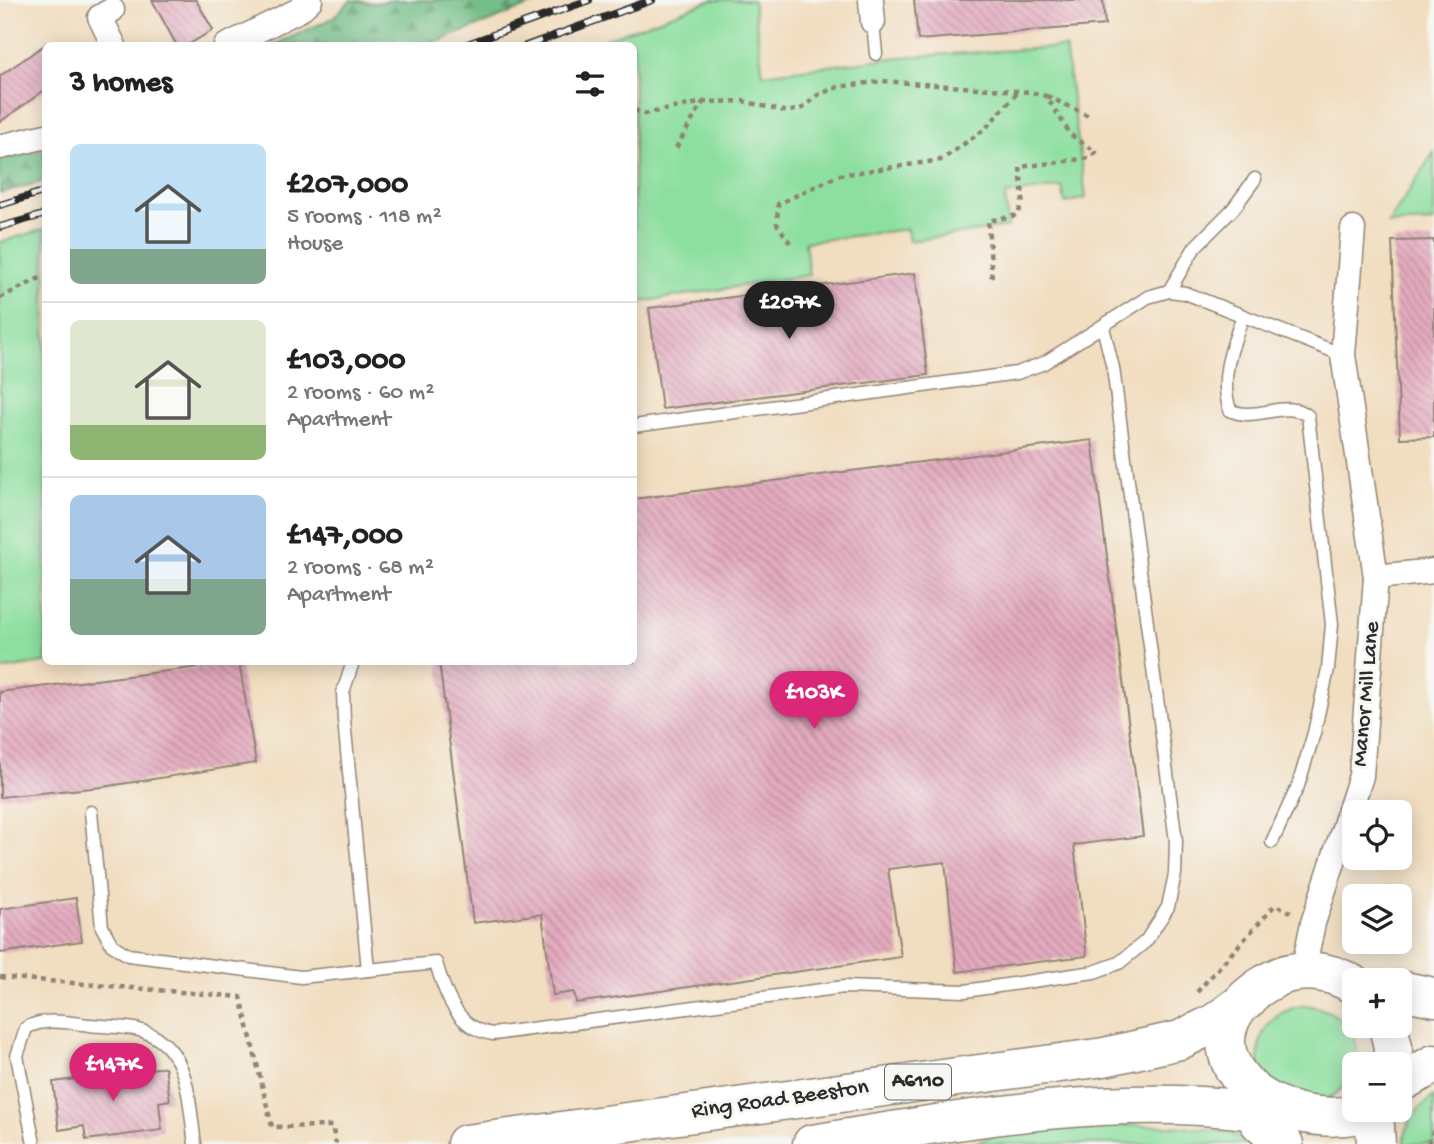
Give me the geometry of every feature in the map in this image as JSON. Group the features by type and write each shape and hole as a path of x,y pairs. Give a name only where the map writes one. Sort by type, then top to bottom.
{"main road":[{"path":"1303,971 1342,980"},
{"name":"Ring Road Beeston","path":"466,1144 1104,1057 1180,1040 1214,1023 1282,975 1303,971"},
{"path":"1412,993 1434,998"},
{"path":"1249,998 1236,1015 1226,1056 1228,1076 1263,1125"},
{"path":"1412,1076 1434,1064"},
{"name":"Ring Road Beeston","path":"812,1144 1048,1110 1186,1103 1263,1125 1280,1134 1305,1139 1331,1136 1360,1122"},
{"path":"1375,1122 1376,1144"}],"street":[{"path":"234,42 299,10 310,0"},
{"path":"112,10 100,17 112,42"},
{"path":"0,147 42,137"},
{"name":"Manor Mill Lane","path":"1303,971 1313,923 1361,776 1376,577 1343,355 1353,229"},
{"path":"1376,577 1434,571"}],"lane":[{"path":"872,11 876,54"},
{"path":"1169,291 1195,247 1233,209 1255,179"},
{"path":"637,426 1017,373 1044,363 1148,297 1169,291 1185,293 1343,355"},
{"path":"1243,316 1229,357 1226,399 1230,410 1238,414 1290,409 1301,410 1308,416 1332,624 1328,668 1314,733 1298,786 1272,842"},
{"path":"90,812 102,927 112,945 128,955 301,977 436,962 451,1005 466,1023 479,1032 493,1034 844,987 965,991 1094,972 1119,963 1146,941 1168,907 1175,874 1176,841 1113,368 1103,327"},
{"path":"352,665 343,692 344,720 368,970"},
{"path":"34,1144 17,1056 26,1028 46,1021 138,1030 171,1048 181,1063 195,1144"}],"path":[{"path":"637,111 644,114 703,102 743,101 787,112 803,108 818,95 838,87 883,81 1019,91 1046,96 1089,116"},
{"path":"790,243 777,224 778,204 840,175 941,160 985,129 1019,91"},
{"path":"992,280 988,221 1017,215 1023,199 1020,167 1090,158 1096,152 1071,135 1046,96"},
{"path":"676,148 703,102"},
{"path":"0,298 42,277"},
{"path":"0,977 241,997 272,1127 332,1126 336,1144"},
{"path":"1428,1144 1434,1130"}],"green space":[{"path":"351,0 374,3 394,0 544,0 437,42 281,42 333,18"},
{"path":"712,0 753,0 763,74 900,57 1065,47 1086,198 1065,203 1062,187 1005,195 1008,227 909,241 907,229 805,242 809,275 637,303 637,42 598,42"},
{"path":"42,151 42,182 0,193 0,159"},
{"path":"1434,152 1434,222 1388,224"},
{"path":"42,230 42,663 0,670 0,242"},
{"path":"1306,1005 1327,1011 1342,1021 1342,1038 1353,1038 1357,1050 1342,1052 1342,1088 1317,1104 1262,1076 1259,1063 1261,1039 1272,1020 1293,1008"},
{"path":"1434,1096 1434,1144 1404,1144 1407,1129 1422,1106"},
{"path":"1102,1125 1202,1129 1222,1132 1260,1144 972,1144 999,1134"}],"building":[{"path":"152,0 196,0 213,30 193,42 175,42"},
{"path":"914,0 1103,0 1105,25 918,40"},
{"path":"42,47 42,92 0,122 0,76"},
{"path":"1434,240 1434,437 1400,438 1392,241"},
{"path":"915,273 928,375 662,409 649,308"},
{"path":"1092,440 1143,836 1074,845 1087,956 957,972 945,862 888,869 901,957 576,1003 574,992 553,995 542,914 473,923 439,665 637,665 637,499"},
{"path":"215,665 240,665 256,763 102,787 0,797 0,692"},
{"path":"76,898 82,941 0,953 0,909"},
{"path":"165,1067 170,1100 159,1102 162,1130 86,1140 84,1126 59,1130 53,1082"}],"railway":[{"path":"473,42 589,0"},
{"path":"537,42 652,0"},
{"path":"0,205 42,192"},
{"path":"0,227 42,215"}]}
